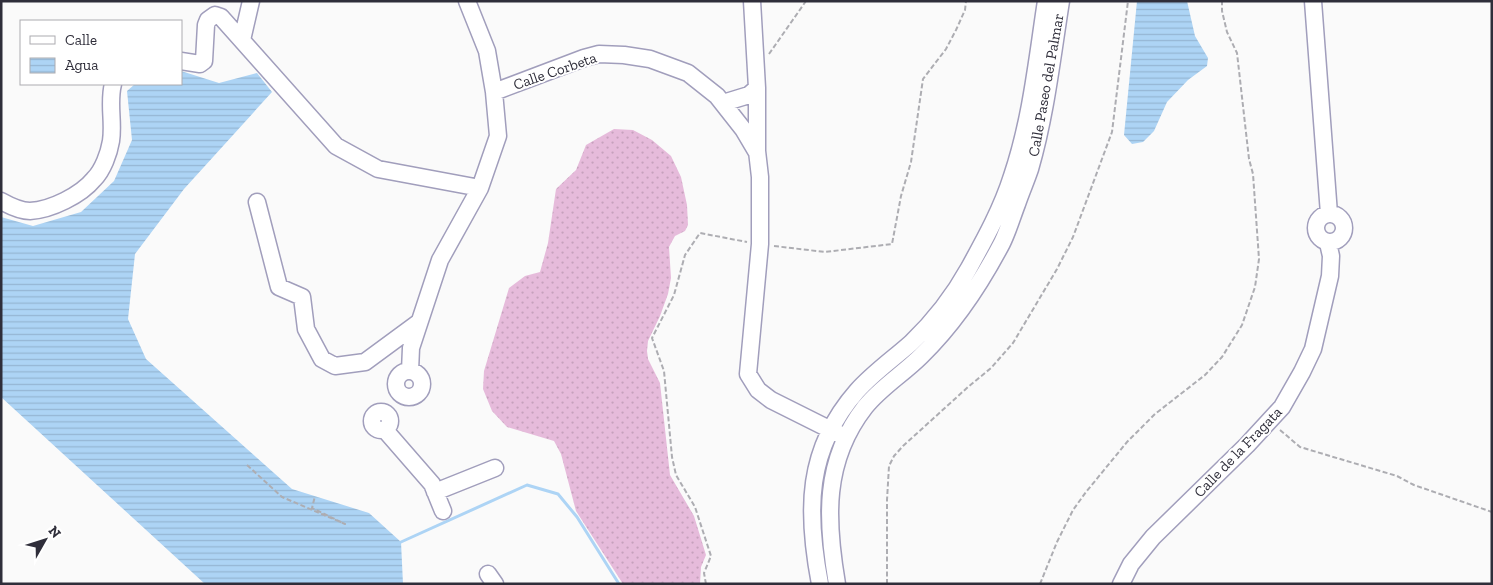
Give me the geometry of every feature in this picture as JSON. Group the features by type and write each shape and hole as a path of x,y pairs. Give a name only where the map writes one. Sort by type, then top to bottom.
{"street":[{"path":"245,43 251,1"},
{"path":"443,511 432,484 386,422 401,396 413,397 421,389 420,377 418,374 410,371 410,348 440,260 480,188 498,136 494,92 487,51 467,1"},
{"path":"752,1 757,80 756,151 760,177 760,244 748,374 758,390 771,400 846,437"},
{"name":"Calle Paseo del Palmar","path":"820,584 815,554 812,505 815,473 824,442 830,430 858,391 928,325 968,270 999,207 1014,169 1026,128 1046,1"},
{"name":"Calle Paseo del Palmar","path":"837,584 829,512 835,466 846,437 866,407 941,335 981,278 1003,241 1030,170 1039,132 1061,1"},
{"name":"Calle de la Fragata","path":"1121,584 1131,564 1153,537 1270,422 1282,407 1313,349 1330,276 1331,256 1328,243 1336,242 1342,236 1344,229 1342,221 1337,216 1329,214 1313,1"},
{"path":"182,61 200,64 204,61 206,25 208,20 215,15 221,17 336,146 378,169 480,188"},
{"name":"Calle Corbeta","path":"494,92 599,54 650,59 688,73 717,96 743,129 756,151"},
{"path":"723,103 749,95 757,80"},
{"path":"1,202 31,211 44,208 59,204 95,179 108,152 111,139 110,94 113,85"},
{"path":"257,202 279,287 302,297 306,329 322,359 335,366 365,362 418,323"},
{"path":"436,492 495,468"}],"path":[{"path":"757,80 806,1"},
{"path":"706,584 704,573 711,556 695,507 676,475 671,448 664,371 652,338 674,295 685,255 700,233 760,244 825,252 892,244 901,196 912,162 923,79 946,49 956,30 966,1"},
{"path":"887,584 887,500 890,466 894,456 997,362 1013,343 1057,269 1073,237 1112,132 1128,1"},
{"path":"1040,584 1057,542 1073,510 1086,492 1127,442 1155,414 1205,374 1222,357 1242,324 1255,287 1259,259 1253,174 1249,159 1237,53 1228,32 1222,11 1222,1"},
{"path":"1270,422 1300,447 1398,476 1414,486 1492,512"},
{"path":"247,465 282,496 345,524 312,508 315,496"}],"shaded area":[{"path":"614,129 633,130 652,140 671,156 681,177 687,205 688,225 685,231 675,236 669,247 671,278 668,294 648,341 647,351 648,359 660,383 670,475 694,516 706,555 701,567 700,584 623,584 576,511 561,454 554,441 507,427 492,411 483,389 484,371 509,288 525,276 540,272 548,243 556,189 576,170 586,145"}],"water":[{"path":"1137,1 1187,1 1195,36 1208,58 1207,66 1188,80 1167,102 1154,131 1143,142 1132,144 1124,135"},
{"path":"182,71 219,83 257,73 272,92 184,189 135,254 128,319 146,359 292,489 369,513 401,542 403,584 205,584 1,397 1,217 33,226 81,212 114,181 132,140 127,91 134,85 182,85"}],"waterway":[{"path":"401,542 527,485 558,494 577,517 619,584"}]}
